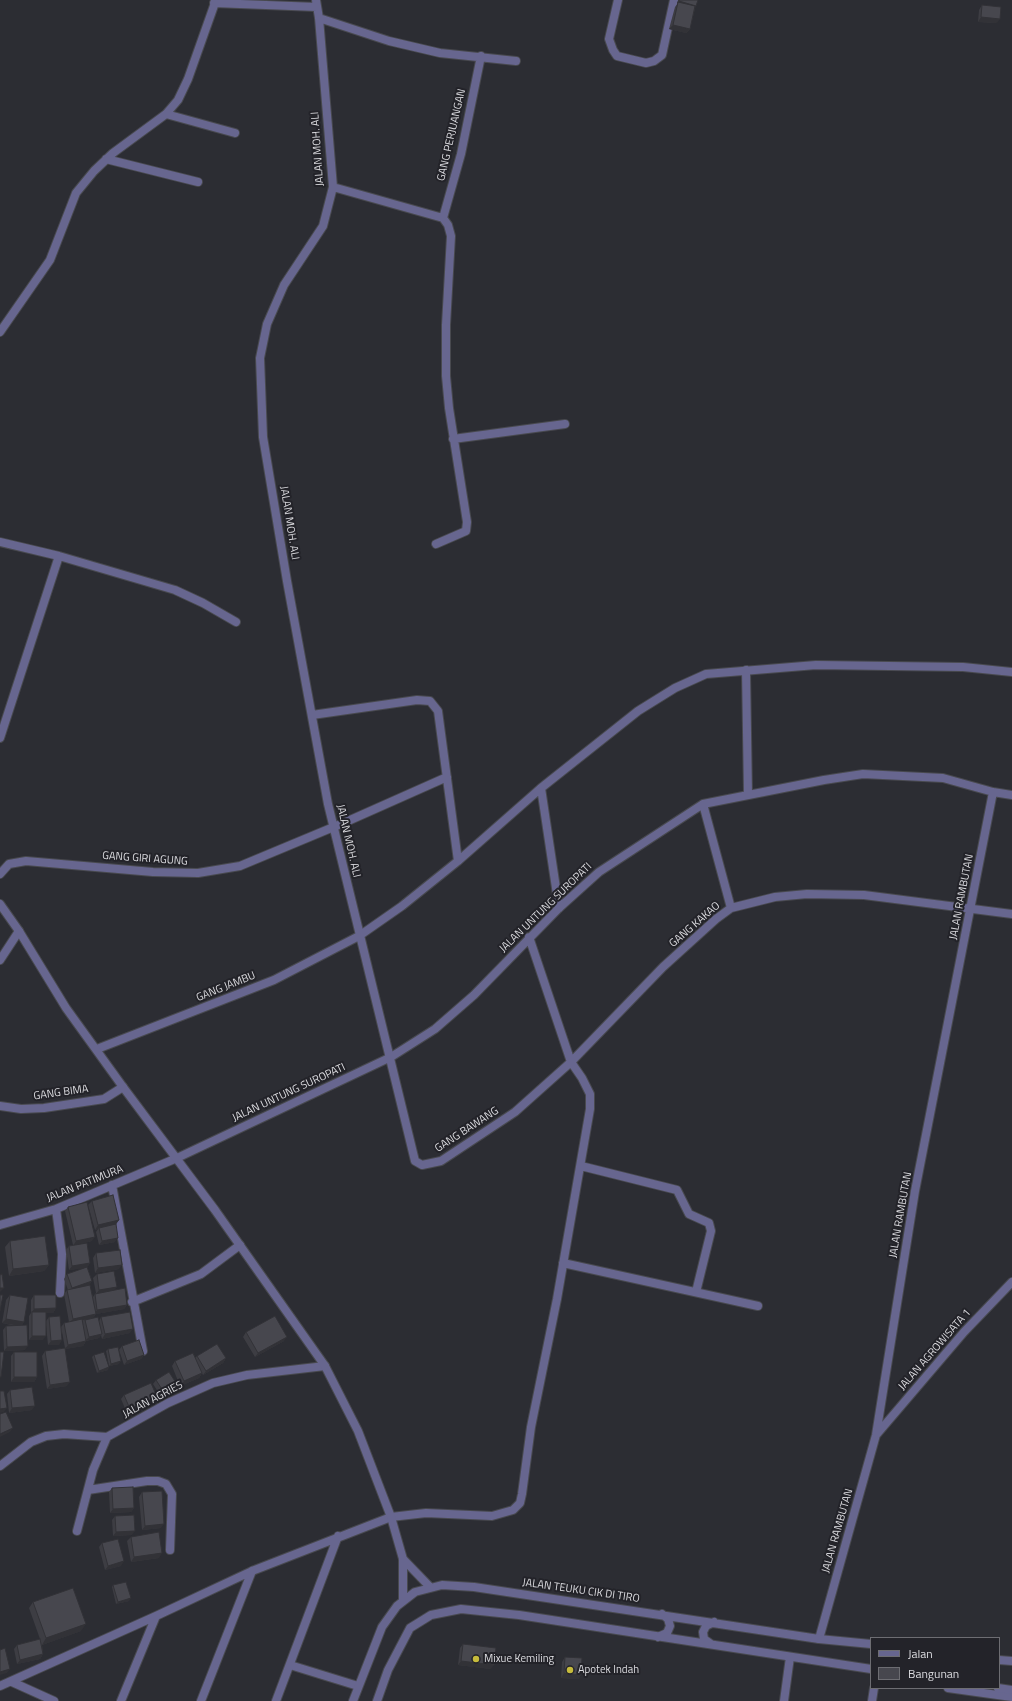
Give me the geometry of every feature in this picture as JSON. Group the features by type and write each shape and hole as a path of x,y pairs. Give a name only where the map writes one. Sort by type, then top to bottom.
{"street":[{"path":"618,0 609,39 613,50 617,56 646,63 654,61 662,55 674,0"},
{"path":"0,332 50,260 76,193 94,170 106,159 166,114 178,100 188,79 215,2 316,3"},
{"name":"JALAN MOH. ALI","path":"316,3 319,18 333,187 323,226 284,285 267,324 260,358 263,437 333,826 359,936 391,1057"},
{"path":"319,18 389,41 440,53 481,56 516,62"},
{"name":"GANG PERJUANGAN","path":"443,218 461,154 481,56"},
{"path":"166,114 235,134"},
{"path":"106,159 198,182"},
{"path":"333,187 443,218 448,225 452,246 446,325 446,368 449,408 467,522 466,531 436,544"},
{"path":"454,439 565,424"},
{"path":"0,542 59,556 175,590 203,603 236,622"},
{"path":"0,738 59,556"},
{"name":"GANG JAMBU","path":"97,1049 274,980 359,936 402,906 541,788 638,711 675,688 706,674 816,665 963,667 1012,672"},
{"path":"746,670 748,795"},
{"path":"312,715 417,700 430,701 438,711 458,860"},
{"name":"JALAN UNTUNG SUROPATI","path":"177,1158 391,1057 435,1029 474,995 559,908 599,872 703,804 824,780 863,774 943,778 993,792 1012,795"},
{"name":"GANG GIRI AGUNG","path":"0,874 9,864 26,861 153,872 198,873 240,866 446,777"},
{"path":"541,788 559,908"},
{"name":"JALAN RAMBUTAN","path":"819,1638 876,1435 915,1191 993,792"},
{"path":"703,804 731,908"},
{"name":"GANG KAKAO","path":"571,1062 664,967 716,919 731,908 775,896 807,894 864,895 1012,914"},
{"path":"0,904 19,931 66,1008 240,1245 325,1366 358,1431 392,1517 403,1559 403,1600"},
{"path":"0,960 19,931"},
{"path":"0,1686 12,1682 252,1571 338,1536 392,1517 426,1513 492,1516 514,1510 520,1503 531,1427 581,1166 590,1109 590,1094 582,1078 571,1062 530,938"},
{"name":"GANG BAWANG","path":"391,1057 415,1161 422,1165 440,1161 515,1112 571,1062"},
{"name":"GANG BIMA","path":"0,1106 22,1109 44,1108 104,1098 123,1087"},
{"name":"JALAN PATIMURA","path":"0,1225 56,1209 177,1158"},
{"path":"581,1166 677,1190 689,1214 708,1223 711,1232 696,1292"},
{"path":"112,1185 132,1302 143,1351"},
{"path":"56,1209 62,1254 60,1293"},
{"path":"132,1302 201,1274 240,1245"},
{"path":"563,1263 758,1306"},
{"name":"JALAN AGROWISATA 1","path":"876,1435 964,1332 1012,1282"},
{"name":"JALAN AGRIES","path":"107,1437 168,1403 213,1382 247,1374 325,1366"},
{"path":"0,1466 31,1442 46,1436 64,1434 107,1437 93,1470 77,1531"},
{"path":"88,1490 147,1481 158,1481 166,1484 172,1494 170,1550"},
{"path":"276,1701 338,1536"},
{"path":"403,1559 430,1587"},
{"path":"200,1701 252,1571"},
{"name":"JALAN TEUKU CIK DI TIRO","path":"353,1701 382,1626 403,1600 415,1592 442,1585 474,1587 819,1638 870,1644"},
{"path":"377,1701 388,1670 410,1628 432,1615 461,1609 519,1615 870,1668"},
{"path":"657,1636 666,1633 670,1626 668,1619 659,1614"},
{"path":"121,1701 156,1616"},
{"path":"712,1644 706,1641 703,1632 706,1626 715,1622"},
{"path":"784,1701 790,1657"},
{"path":"1000,1660 1012,1662"},
{"path":"290,1665 358,1686"},
{"path":"12,1682 54,1701"},
{"path":"1000,1688 1012,1690"},
{"path":"872,1701 874,1689"},
{"path":"955,1689 1012,1697"}],"building":[{"path":"679,0 698,0 696,6"},
{"path":"678,2 695,6 690,29 673,25"},
{"path":"982,5 1001,7 1000,19 981,17"},
{"path":"113,1195 119,1220 98,1225 92,1201"},
{"path":"87,1202 95,1237 76,1241 68,1207"},
{"path":"116,1224 118,1238 102,1241 99,1228"},
{"path":"45,1236 49,1265 13,1269 10,1241"},
{"path":"87,1243 90,1263 72,1266 69,1246"},
{"path":"120,1250 122,1265 98,1268 96,1253"},
{"path":"87,1267 92,1281 72,1288 67,1274"},
{"path":"114,1271 117,1287 99,1290 97,1274"},
{"path":"2,1274 4,1288 0,1288 0,1275"},
{"path":"90,1285 96,1314 73,1319 67,1290"},
{"path":"125,1288 127,1305 97,1310 95,1294"},
{"path":"0,1295 3,1295 0,1311"},
{"path":"10,1295 28,1298 24,1322 6,1319"},
{"path":"34,1295 56,1295 56,1308 34,1309"},
{"path":"32,1312 46,1312 46,1336 32,1336"},
{"path":"130,1312 133,1329 105,1334 101,1317"},
{"path":"60,1316 62,1340 51,1341 49,1317"},
{"path":"275,1316 287,1337 258,1353 246,1332"},
{"path":"98,1317 102,1334 89,1337 85,1320"},
{"path":"82,1319 86,1341 68,1345 64,1323"},
{"path":"27,1325 28,1346 7,1347 6,1326"},
{"path":"139,1340 144,1355 127,1361 122,1346"},
{"path":"217,1344 226,1358 206,1371 197,1356"},
{"path":"118,1347 121,1361 111,1364 108,1349"},
{"path":"65,1348 70,1382 50,1385 45,1351"},
{"path":"0,1352 4,1352 1,1377 0,1377"},
{"path":"14,1352 37,1352 37,1377 14,1377"},
{"path":"104,1352 109,1367 99,1371 94,1355"},
{"path":"193,1353 202,1373 184,1381 175,1361"},
{"path":"169,1372 178,1386 165,1394 156,1380"},
{"path":"151,1383 157,1397 130,1409 124,1395"},
{"path":"32,1387 35,1406 12,1408 10,1390"},
{"path":"0,1391 4,1391 7,1408 0,1409"},
{"path":"6,1412 13,1428 0,1434 0,1414"},
{"path":"133,1487 134,1508 113,1509 112,1488"},
{"path":"162,1491 164,1524 145,1526 142,1492"},
{"path":"134,1515 135,1531 116,1532 115,1516"},
{"path":"159,1532 162,1553 134,1557 131,1537"},
{"path":"118,1539 124,1561 108,1566 102,1543"},
{"path":"126,1582 131,1598 118,1602 113,1585"},
{"path":"73,1588 86,1624 46,1638 33,1602"},
{"path":"40,1639 43,1654 20,1660 17,1645"},
{"name":"Mixue Kemiling","path":"463,1644 496,1648 494,1665 461,1661"},
{"path":"5,1648 10,1669 0,1672 0,1650"},
{"path":"565,1657 582,1658 581,1675 564,1673"}],"place":[{"name":"Mixue Kemiling","path":"476,1659"},
{"name":"Apotek Indah","path":"570,1670"}]}
